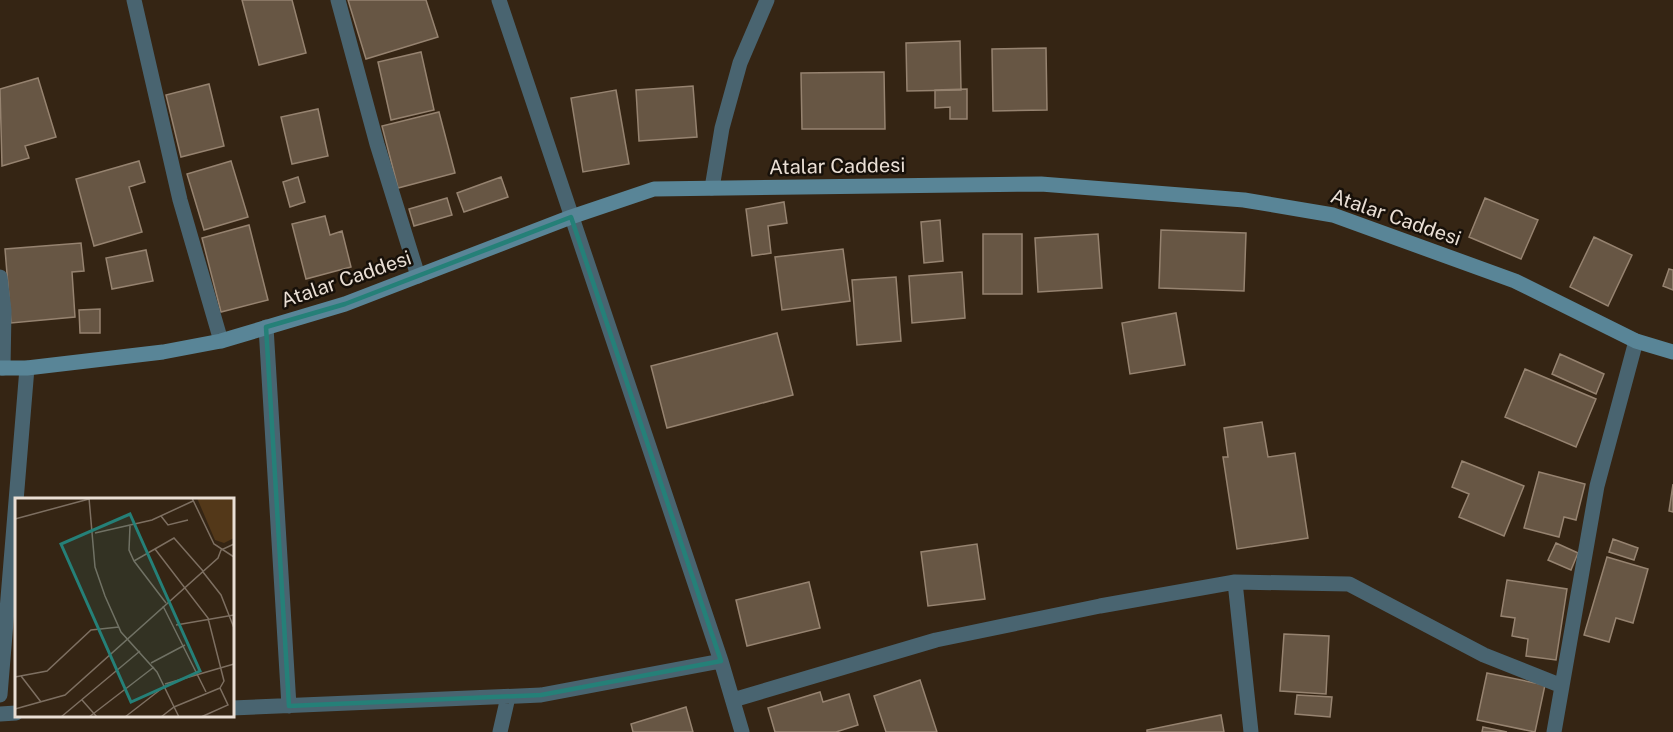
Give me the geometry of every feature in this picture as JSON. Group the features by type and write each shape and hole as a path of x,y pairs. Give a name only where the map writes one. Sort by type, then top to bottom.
{"street":[{"path":"134,0 180,200 221,341"},
{"path":"338,0 377,144 418,276"},
{"path":"498,0 721,661 742,732"},
{"path":"712,188 722,128 740,63 767,0"},
{"name":"Atalar Caddesi","path":"2,368 27,368 163,352 221,341 345,304 571,217 654,189 1041,184 1244,200 1333,215 1515,280 1636,341 1673,352"},
{"path":"0,278 4,311 2,368"},
{"path":"266,327 288,706"},
{"path":"1554,732 1597,486 1636,341"},
{"path":"16,498 27,368"},
{"path":"0,695 15,513"},
{"path":"733,700 936,640 1100,606 1236,582 1349,584 1484,655 1562,686"},
{"path":"1236,582 1251,732"},
{"path":"234,708 541,695 721,661"},
{"path":"500,732 508,697"},
{"path":"0,714 15,713"}],"highlighted area":[{"path":"571,217 721,661 541,695 289,706 266,327 345,304"}],"building":[{"path":"242,0 292,0 306,53 259,65"},
{"path":"348,0 426,0 438,37 366,59"},
{"path":"960,41 961,90 907,91 906,43"},
{"path":"1046,48 1047,110 993,111 992,49"},
{"path":"421,52 434,110 391,120 378,62"},
{"path":"884,72 885,129 802,129 801,73"},
{"path":"38,78 56,137 25,146 29,158 2,166 0,89"},
{"path":"209,84 224,146 181,157 166,95"},
{"path":"693,86 697,137 639,141 636,90"},
{"path":"967,89 967,119 950,119 950,107 935,108 935,90"},
{"path":"616,90 629,164 583,172 571,98"},
{"path":"318,109 328,156 292,164 281,117"},
{"path":"439,112 455,173 398,188 382,126"},
{"path":"139,161 145,182 129,187 142,232 94,246 76,179"},
{"path":"231,161 248,217 204,230 187,174"},
{"path":"298,177 305,202 290,207 283,182"},
{"path":"501,177 508,197 464,212 457,193"},
{"path":"447,198 452,215 414,226 409,209"},
{"path":"1485,198 1538,220 1521,259 1469,237"},
{"path":"784,202 787,223 768,226 771,253 752,256 746,209"},
{"path":"325,216 330,235 342,231 351,267 306,279 292,224"},
{"path":"940,220 943,261 924,263 921,222"},
{"path":"249,225 268,300 221,312 202,238"},
{"path":"1161,230 1246,233 1244,291 1159,288"},
{"path":"983,234 1022,234 1022,294 983,294"},
{"path":"1098,234 1102,288 1038,292 1035,238"},
{"path":"1594,237 1632,255 1608,306 1570,287"},
{"path":"81,243 84,271 72,272 75,317 11,323 5,249"},
{"path":"843,249 850,301 782,310 775,257"},
{"path":"146,250 153,281 112,289 106,258"},
{"path":"1669,269 1673,270 1673,290 1663,286"},
{"path":"962,272 965,318 912,323 909,276"},
{"path":"896,277 901,341 857,345 852,280"},
{"path":"100,309 100,333 80,333 79,310"},
{"path":"1176,313 1185,365 1130,374 1122,323"},
{"path":"777,333 793,395 667,428 651,366"},
{"path":"1560,354 1604,374 1596,394 1552,374"},
{"path":"1525,369 1596,399 1576,447 1505,417"},
{"path":"1262,422 1268,457 1295,453 1308,538 1237,549 1223,457 1228,457 1224,428"},
{"path":"1462,461 1524,486 1504,536 1459,517 1469,494 1452,487"},
{"path":"1539,472 1585,484 1576,520 1564,517 1559,537 1524,528"},
{"path":"1673,484 1673,512 1669,511"},
{"path":"1613,539 1638,548 1634,560 1609,552"},
{"path":"1556,543 1578,553 1571,570 1548,560"},
{"path":"977,544 985,599 928,606 921,552"},
{"path":"1607,557 1648,569 1633,623 1616,618 1609,642 1584,635"},
{"path":"1507,580 1567,589 1556,660 1526,656 1528,639 1512,636 1515,618 1501,616"},
{"path":"809,582 820,628 747,646 736,600"},
{"path":"1284,634 1329,636 1326,694 1280,691"},
{"path":"1487,673 1545,685 1535,732 1477,720"},
{"path":"920,680 937,732 886,732 874,696"},
{"path":"820,692 823,702 849,694 858,725 836,732 775,732 768,708"},
{"path":"1297,695 1332,697 1330,717 1295,714"},
{"path":"686,707 693,732 633,732 631,724"},
{"path":"1221,715 1224,732 1147,732 1147,730"},
{"path":"1483,727 1507,732 1482,732"}]}
